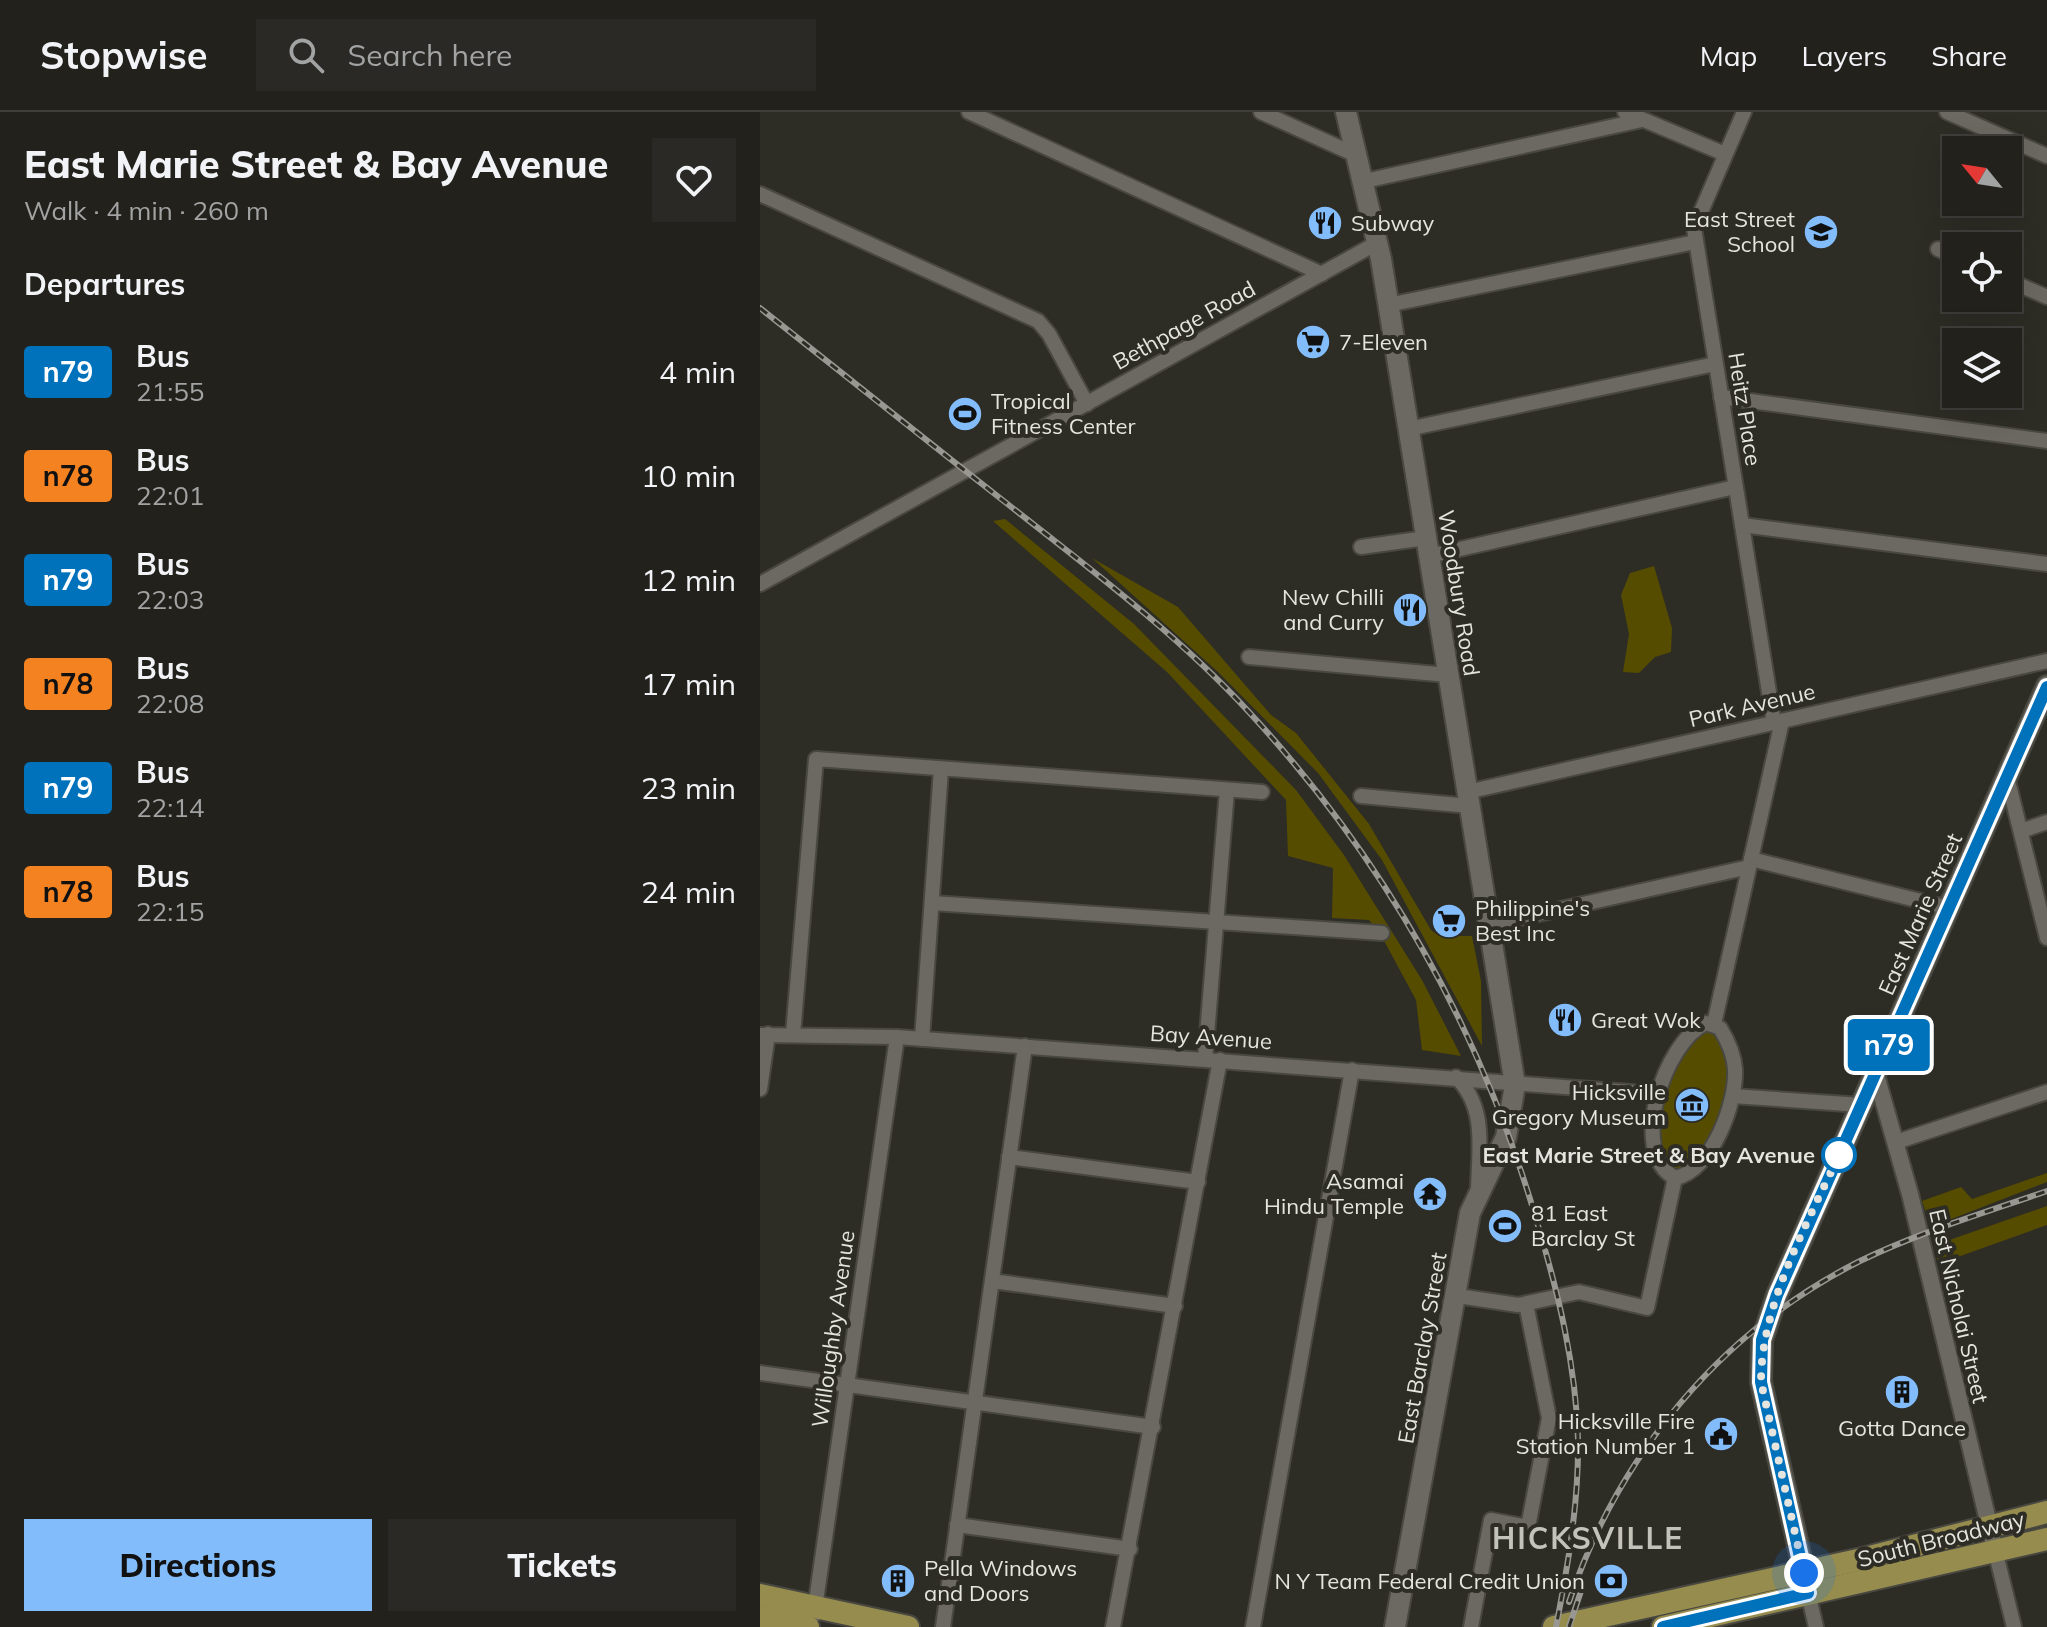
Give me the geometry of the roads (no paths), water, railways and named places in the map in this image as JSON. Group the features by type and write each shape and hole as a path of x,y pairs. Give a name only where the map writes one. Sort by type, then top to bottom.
{"main road":[{"name":"Woodbury Road","path":"1346,112 1360,182 1377,243 1388,305 1515,1085"},
{"name":"East Marie Street","path":"1806,1583 1761,1382 1760,1351 1777,1295 2047,686"},
{"name":"East Barclay Street","path":"1395,1627 1458,1296 1470,1213 1478,1190 1506,1137 1515,1085"},
{"name":"South Broadway","path":"1663,1627 2047,1512"},
{"name":"South Broadway","path":"1554,1627 2047,1539"},
{"path":"760,1595 812,1620"},
{"path":"760,1617 908,1627"}],"street":[{"path":"969,112 1322,274"},
{"path":"1261,112 1356,155"},
{"path":"1625,112 1725,154"},
{"name":"Heitz Place","path":"1714,1024 1778,722 1735,487 1694,228 1744,112"},
{"path":"1947,112 2047,156"},
{"path":"1360,182 1642,120"},
{"path":"760,194 1038,321 1049,334 1087,404"},
{"path":"1388,305 1695,242"},
{"name":"Bethpage Road","path":"760,584 1377,243"},
{"path":"1938,249 1942,251"},
{"path":"2022,286 2047,297"},
{"path":"1408,429 1715,364"},
{"path":"1721,397 2047,441"},
{"path":"1361,547 1428,547 1735,487"},
{"path":"1742,525 2047,564"},
{"path":"1249,657 1448,675"},
{"name":"Park Avenue","path":"1361,796 1469,799 1778,722 2047,661"},
{"path":"793,1035 816,759 1262,792"},
{"path":"922,1039 941,769"},
{"path":"2007,777 2047,938"},
{"path":"1113,1627 1198,1182 1213,1060 1216,923 1227,790"},
{"path":"2021,831 2047,822"},
{"path":"1489,925 1750,863 1949,908"},
{"path":"932,903 1382,933"},
{"path":"1714,1024 1720,1028 1733,1054 1733,1096 1720,1130 1701,1162 1691,1172 1675,1178 1665,1170 1658,1151 1654,1128 1658,1094 1679,1044 1700,1026 1714,1024"},
{"path":"760,1089 764,1034"},
{"name":"Bay Avenue","path":"764,1034 897,1037 1658,1094"},
{"name":"Willoughby Avenue","path":"812,1620 897,1037"},
{"path":"943,1627 1025,1046"},
{"path":"1253,1627 1253,1610 1352,1070"},
{"name":"East Nicholai Street","path":"1876,1075 1896,1142 1995,1550"},
{"path":"1456,1077 1473,1095 1478,1111 1478,1190"},
{"path":"1896,1142 2047,1092"},
{"path":"1733,1096 1861,1105"},
{"path":"1009,1157 1198,1182"},
{"path":"1458,1296 1526,1304 1579,1292 1647,1308 1675,1178"},
{"path":"992,1281 1175,1306"},
{"path":"1471,1627 1491,1520 1528,1527 1549,1418 1526,1304"},
{"path":"760,1373 1153,1427"},
{"path":"957,1525 1130,1549"},
{"path":"1995,1550 2014,1627"},
{"path":"1806,1583 1816,1627"},
{"path":"1243,1627 1253,1610"}],"railway":[{"path":"760,308 1162,628 1220,682 1297,767 1343,826 1384,887 1457,1015 1487,1082 1514,1151 1559,1302 1574,1384 1578,1463 1572,1533 1556,1627"},
{"path":"1569,1602 1590,1548 1646,1448 1681,1403 1720,1361 1763,1323 1810,1290 1860,1261 1929,1232 2047,1191"},
{"path":"1569,1627 1581,1591"}],"place":[{"name":"Subway","path":"1325,223"},
{"name":"East Street School","path":"1821,232"},
{"name":"7-Eleven","path":"1313,342"},
{"name":"Tropical Fitness Center","path":"965,414"},
{"name":"New Chilli and Curry","path":"1410,610"},
{"name":"Philippine's Best Inc","path":"1449,921"},
{"name":"Great Wok","path":"1565,1020"},
{"name":"Hicksville Gregory Museum","path":"1692,1105"},
{"name":"East Marie Street & Bay Avenue","path":"1839,1155"},
{"name":"Asamai Hindu Temple","path":"1430,1194"},
{"name":"81 East Barclay St","path":"1505,1226"},
{"name":"Gotta Dance","path":"1902,1392"},
{"name":"Hicksville Fire Station Number 1","path":"1721,1434"},
{"name":"Pella Windows and Doors","path":"898,1581"},
{"name":"N Y Team Federal Credit Union","path":"1611,1581"}],"district":[{"name":"HICKSVILLE","path":"1588,1539"}]}
